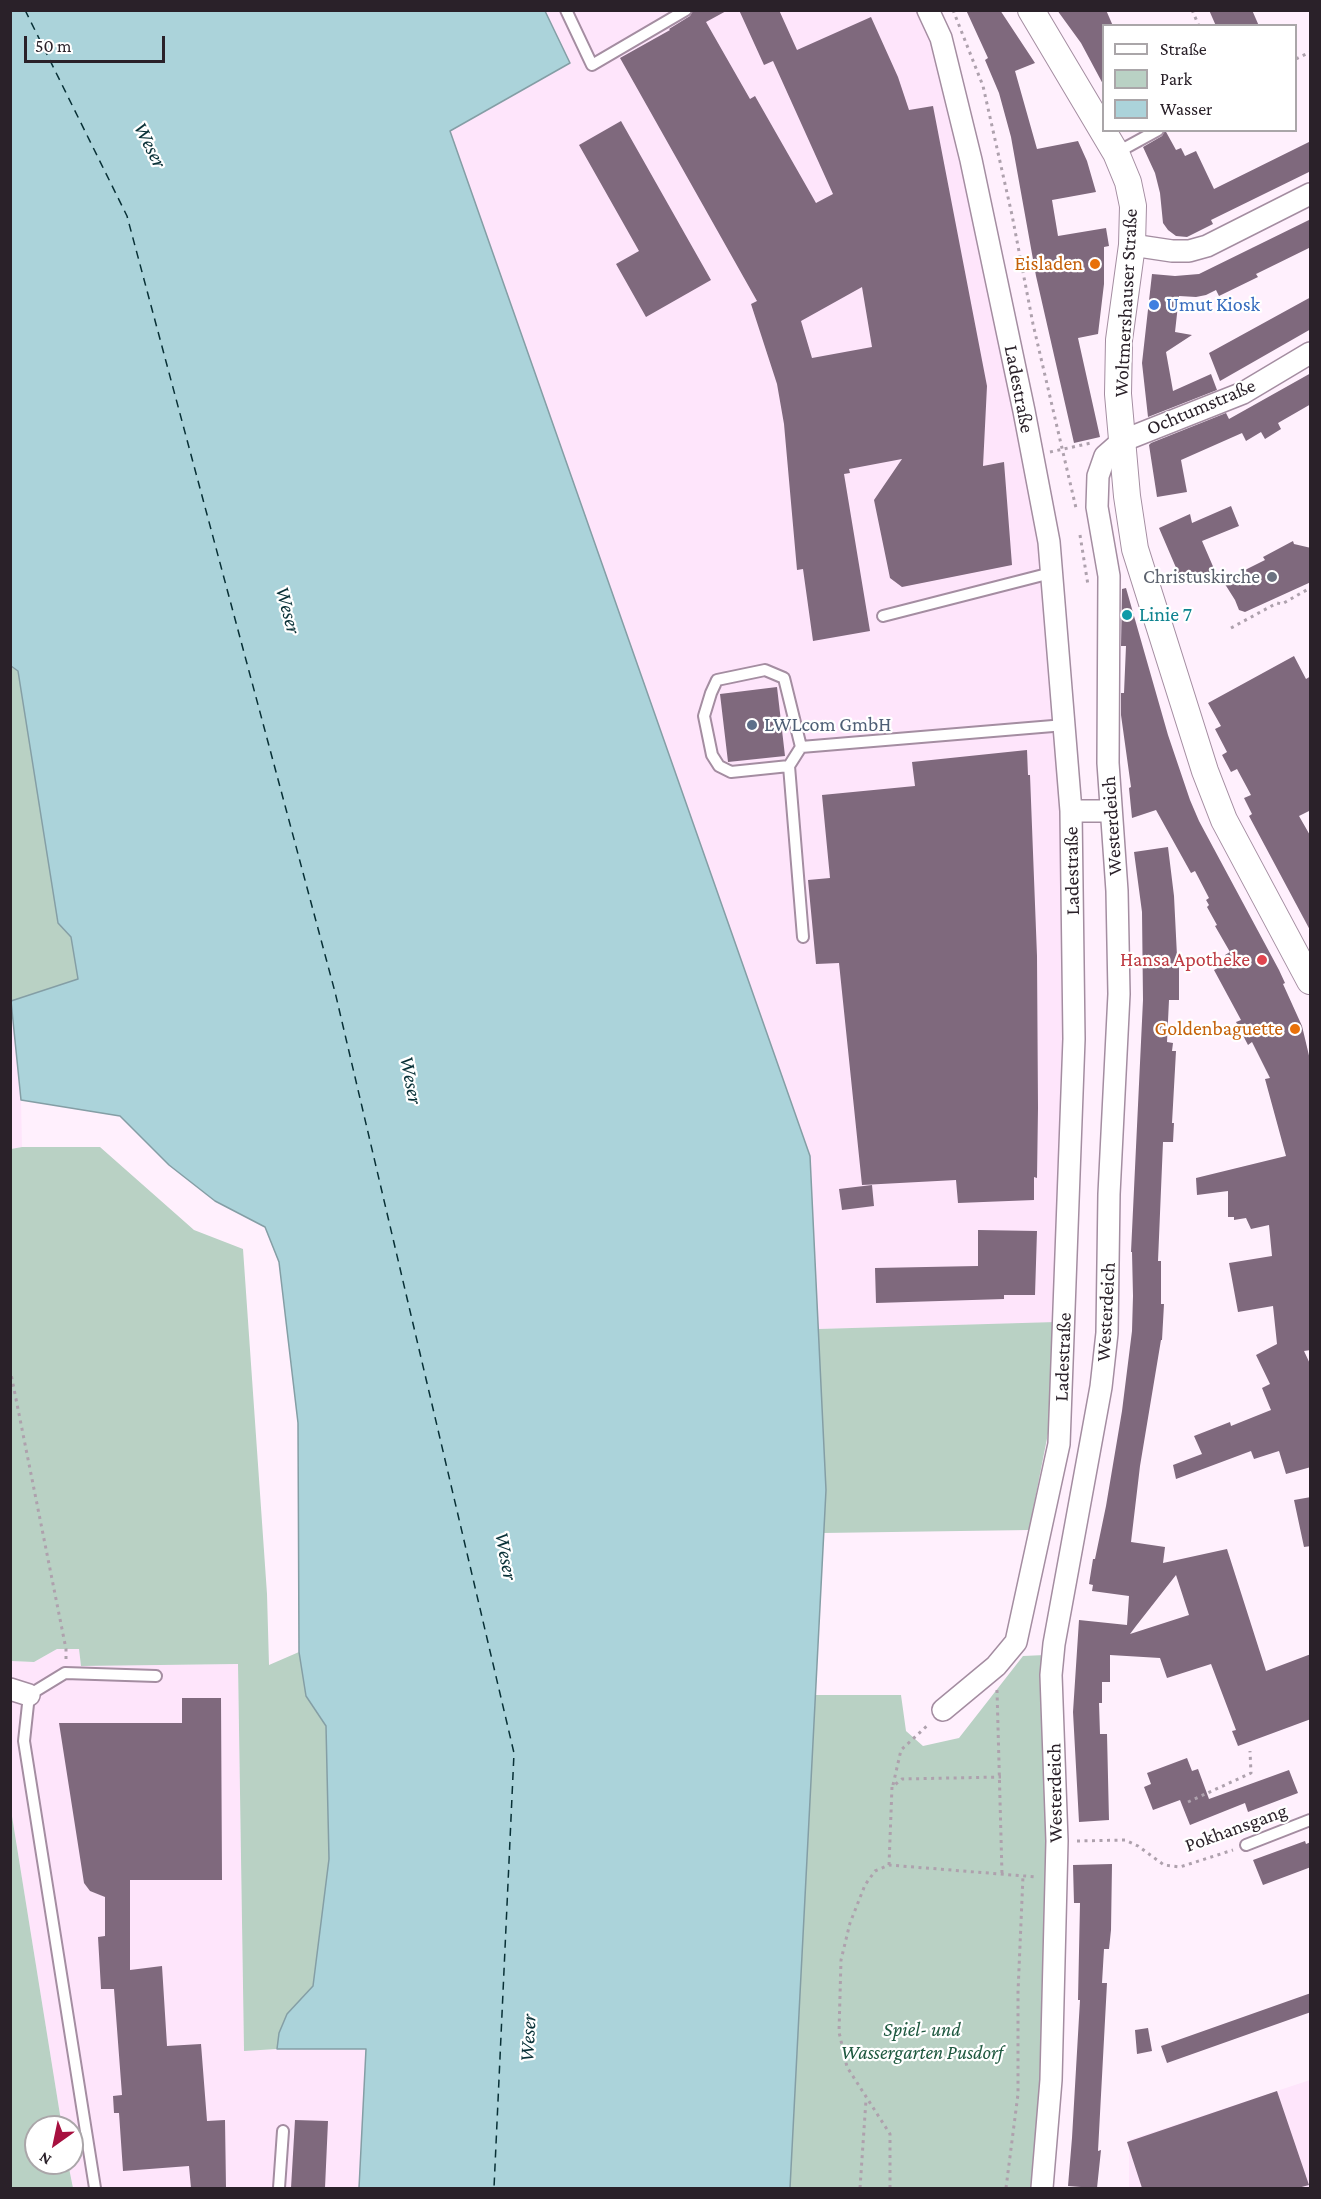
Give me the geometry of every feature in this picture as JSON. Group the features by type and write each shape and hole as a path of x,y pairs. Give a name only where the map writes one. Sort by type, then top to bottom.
{"street":[{"name":"Ladestraße","path":"928,10 941,38 971,160 1024,411 1048,542 1071,811 1074,1039 1059,1444 1016,1642 996,1666 943,1710"},
{"name":"Woltmershauser Straße","path":"1031,10 1102,129"},
{"name":"Woltmershauser Straße","path":"1104,132 1116,153 1128,182 1133,206 1132,245 1119,340 1118,394 1126,496 1135,549 1204,771 1224,820 1311,981"},
{"path":"1132,245 1172,251 1189,251 1207,246 1311,194"},
{"name":"Ochtumstraße","path":"1122,441 1242,393 1311,353"},
{"name":"Westerdeich","path":"1042,2188 1051,2080 1057,1841 1051,1675 1054,1644 1092,1444 1107,1333 1109,1194 1119,984 1117,891 1108,763 1109,576 1097,496 1098,476 1105,456 1122,441"},
{"path":"1071,811 1110,811"}],"lane":[{"path":"566,10 592,65 686,10"},
{"path":"1116,153 1154,132"},
{"path":"883,616 1051,573"},
{"path":"789,766 731,772 719,766 712,755 704,716 717,680 765,670 784,678 801,747 789,766 802,937"},
{"path":"801,747 1065,725"},
{"path":"95,2188 24,1741 20,1692 65,1673 156,1676"},
{"name":"Pokhansgang","path":"1246,1845 1311,1820"},
{"path":"279,2188 283,2131"}],"path":[{"path":"1192,10 1198,24"},
{"path":"1297,59 1311,52"},
{"path":"1052,451 1090,443"},
{"path":"1231,628 1311,588"},
{"path":"10,1369 66,1648 65,1673"},
{"path":"996,1666 1002,1874"},
{"path":"889,1865 892,1787 901,1750 943,1710"},
{"path":"1188,1802 1251,1773 1250,1750"},
{"path":"892,1787 902,1779 1000,1777"},
{"name":"Pokhansgang","path":"1073,1841 1125,1840 1138,1846 1164,1865 1180,1867 1246,1845"},
{"path":"890,2188 890,2134 847,2067 839,2032 841,1960 850,1923 865,1886 875,1871 889,1865 1056,1879"},
{"path":"1006,2188 1018,2094 1018,1992 1023,1876"},
{"path":"860,2188 866,2098"}],"shaded area":[{"path":"545,11 931,11 1055,542 1072,1322 818,1329 810,1155 449,131 570,63"},
{"path":"10,996 21,1100 22,1147 11,1149"},
{"path":"57,1649 79,1649 81,1666 238,1664 244,2050 366,2048 359,2188 73,2188 70,2175 84,2175 84,2115 60,2115 11,1810 10,1661 34,1662"},
{"path":"1310,2080 1310,2188 1129,2188 1129,2140"}],"green space":[{"path":"10,666 18,671 58,923 71,937 78,979 11,1001"},
{"path":"100,1147 194,1230 243,1249 267,1594 269,1665 299,1652 306,1695 326,1726 329,1859 318,1962 313,1986 287,2014 279,2033 277,2049 244,2051 238,1664 81,1666 79,1649 57,1649 34,1662 11,1661 11,1149"},
{"path":"1056,1322 1052,1413 1029,1530 823,1533 818,1329"},
{"name":"Spiel- und Wassergarten Pusdorf","path":"1045,1655 1051,1884 1038,2188 790,2188 815,1695 901,1695 906,1731 923,1746 959,1738 1023,1656"},
{"path":"11,1810 60,2115 24,2115 24,2175 70,2175 73,2188 11,2188"}],"water":[{"name":"Weser","path":"10,11 545,11 570,63 450,131 810,1156 826,1490 790,2188 359,2188 366,2049 277,2049 279,2033 287,2014 313,1986 329,1859 326,1726 306,1696 299,1652 298,1423 279,1262 265,1227 215,1201 169,1165 120,1116 21,1100 11,1001 78,979 71,937 58,923 18,671 11,666"}],"building":[{"path":"693,10 728,10 706,22 750,99 755,96 816,203 833,194 773,61 764,65 739,10 779,10 797,50 871,17 898,77 909,110 933,106 987,386 983,466 1004,462 1012,565 902,587 890,578 874,500 902,459 849,469 850,473 844,474 870,631 813,641 803,569 797,570 784,424 777,384 751,304 757,301 620,58 690,16","holes":["862,287 872,347 812,358 801,321"]},
{"path":"966,10 1000,10 1035,63 1015,71 1037,149 1078,141 1087,161 1096,192 1052,200 1058,236 1106,228 1109,246 1104,247 1104,284 1098,334 1078,338 1100,437 1074,443 1036,276 1011,137 999,93 985,60 988,58"},
{"path":"1057,10 1106,10 1112,24 1102,24 1102,82 1081,43"},
{"path":"1209,10 1252,10 1258,24 1215,24"},
{"path":"621,121 711,280 646,317 616,264 639,251 579,145"},
{"path":"1166,132 1176,150 1181,148 1185,156 1196,151 1214,189 1311,141 1311,171 1211,220 1213,224 1187,237 1176,236 1163,223 1155,173 1143,147"},
{"path":"1311,219 1311,247 1256,274 1258,277 1219,296 1216,290 1196,297 1179,296 1175,332 1192,335 1166,352 1173,391 1211,374 1217,390 1148,417 1142,363 1152,274 1175,276 1199,274"},
{"path":"1311,297 1311,329 1220,381 1209,353"},
{"path":"1311,373 1311,404 1278,423 1281,429 1265,439 1261,432 1246,441 1242,433 1181,460 1187,492 1157,497 1149,445 1151,443 1226,413 1229,419"},
{"path":"1231,506 1239,526 1202,541 1215,571 1183,584 1159,528 1190,514 1192,523"},
{"name":"Christuskirche","path":"1293,541 1294,544 1311,548 1311,582 1245,612 1239,610 1223,581 1265,560 1263,557"},
{"path":"1126,588 1168,735 1190,800 1285,983 1283,984 1302,1026 1311,1064 1311,1350 1304,1351 1311,1366 1311,1467 1286,1474 1279,1451 1254,1459 1251,1451 1176,1479 1173,1465 1202,1454 1194,1436 1230,1422 1231,1426 1271,1410 1262,1388 1270,1384 1256,1355 1277,1344 1273,1306 1238,1312 1229,1263 1272,1256 1269,1225 1251,1229 1246,1218 1234,1220 1234,1217 1228,1217 1228,1191 1197,1195 1196,1178 1286,1156 1265,1079 1270,1078 1252,1042 1248,1045 1236,1022 1241,1020 1214,970 1229,962 1225,955 1230,952 1207,907 1209,905 1206,900 1209,898 1195,871 1191,873 1156,810 1132,818 1129,788 1131,787 1121,715 1126,646 1121,646 1122,589"},
{"path":"1294,656 1306,679 1311,676 1311,810 1299,816 1311,837 1311,932 1249,816 1252,814 1244,798 1251,795 1237,769 1231,772 1222,755 1227,752 1215,729 1221,726 1208,703"},
{"path":"777,687 785,756 728,762 720,694"},
{"path":"1027,750 1037,956 1038,1108 1037,1178 1034,1177 1034,1200 958,1203 956,1180 862,1185 839,963 816,964 808,880 830,878 822,795 915,786 912,762"},
{"path":"1168,847 1174,896 1177,956 1179,956 1179,1000 1169,1000 1167,1042 1173,1043 1172,1051 1176,1051 1173,1142 1163,1142 1158,1261 1161,1261 1161,1304 1164,1304 1162,1340 1140,1466 1131,1542 1165,1547 1163,1563 1227,1549 1266,1671 1311,1654 1311,1719 1238,1746 1232,1731 1236,1730 1211,1664 1167,1678 1160,1658 1110,1655 1110,1682 1102,1682 1102,1703 1099,1703 1100,1734 1107,1734 1109,1820 1079,1822 1073,1712 1079,1620 1127,1625 1129,1596 1092,1591 1093,1585 1089,1584 1106,1506 1122,1411 1132,1331 1131,1252 1143,1000 1142,912 1134,852","holes":["1176,1575 1189,1615 1130,1634"]},
{"path":"872,1185 874,1206 842,1210 839,1189"},
{"path":"978,1230 1037,1231 1035,1295 1004,1295 1004,1299 876,1303 875,1268 978,1266"},
{"path":"1311,1497 1311,1546 1304,1547 1294,1500"},
{"path":"182,1698 221,1698 222,1880 130,1880 130,1970 162,1966 167,2046 201,2044 207,2121 225,2120 226,2188 191,2188 189,2166 123,2171 119,2113 114,2113 113,2096 122,2095 114,1989 101,1989 98,1937 105,1936 105,1897 90,1891 84,1883 59,1723 182,1723"},
{"path":"1187,1758 1192,1771 1198,1769 1209,1799 1289,1770 1298,1793 1248,1812 1245,1803 1190,1825 1180,1800 1153,1810 1144,1787 1151,1784 1147,1773"},
{"path":"1305,1841 1306,1844 1311,1842 1311,1867 1263,1885 1253,1860"},
{"path":"1112,1864 1111,1930 1109,1949 1104,1949 1102,1983 1107,1983 1098,2151 1101,2150 1097,2188 1068,2186 1080,2000 1078,2000 1080,1903 1074,1903 1073,1865"},
{"path":"1311,1993 1311,2012 1167,2063 1161,2046"},
{"path":"1148,2028 1152,2051 1137,2054 1135,2030"},
{"path":"1277,2091 1309,2185 1298,2188 1142,2188 1127,2142"},
{"path":"295,2120 328,2121 325,2188 291,2188"}],"ferry route":[{"path":"25,10 127,216 335,992 514,1753 494,2188"}],"place":[{"name":"Eisladen","path":"1095,264"},
{"name":"Umut Kiosk","path":"1154,305"},
{"name":"Christuskirche","path":"1272,577"},
{"name":"Linie 7","path":"1127,615"},
{"name":"LWLcom GmbH","path":"752,725"},
{"name":"Hansa Apotheke","path":"1262,960"},
{"name":"Goldenbaguette","path":"1295,1029"}]}
